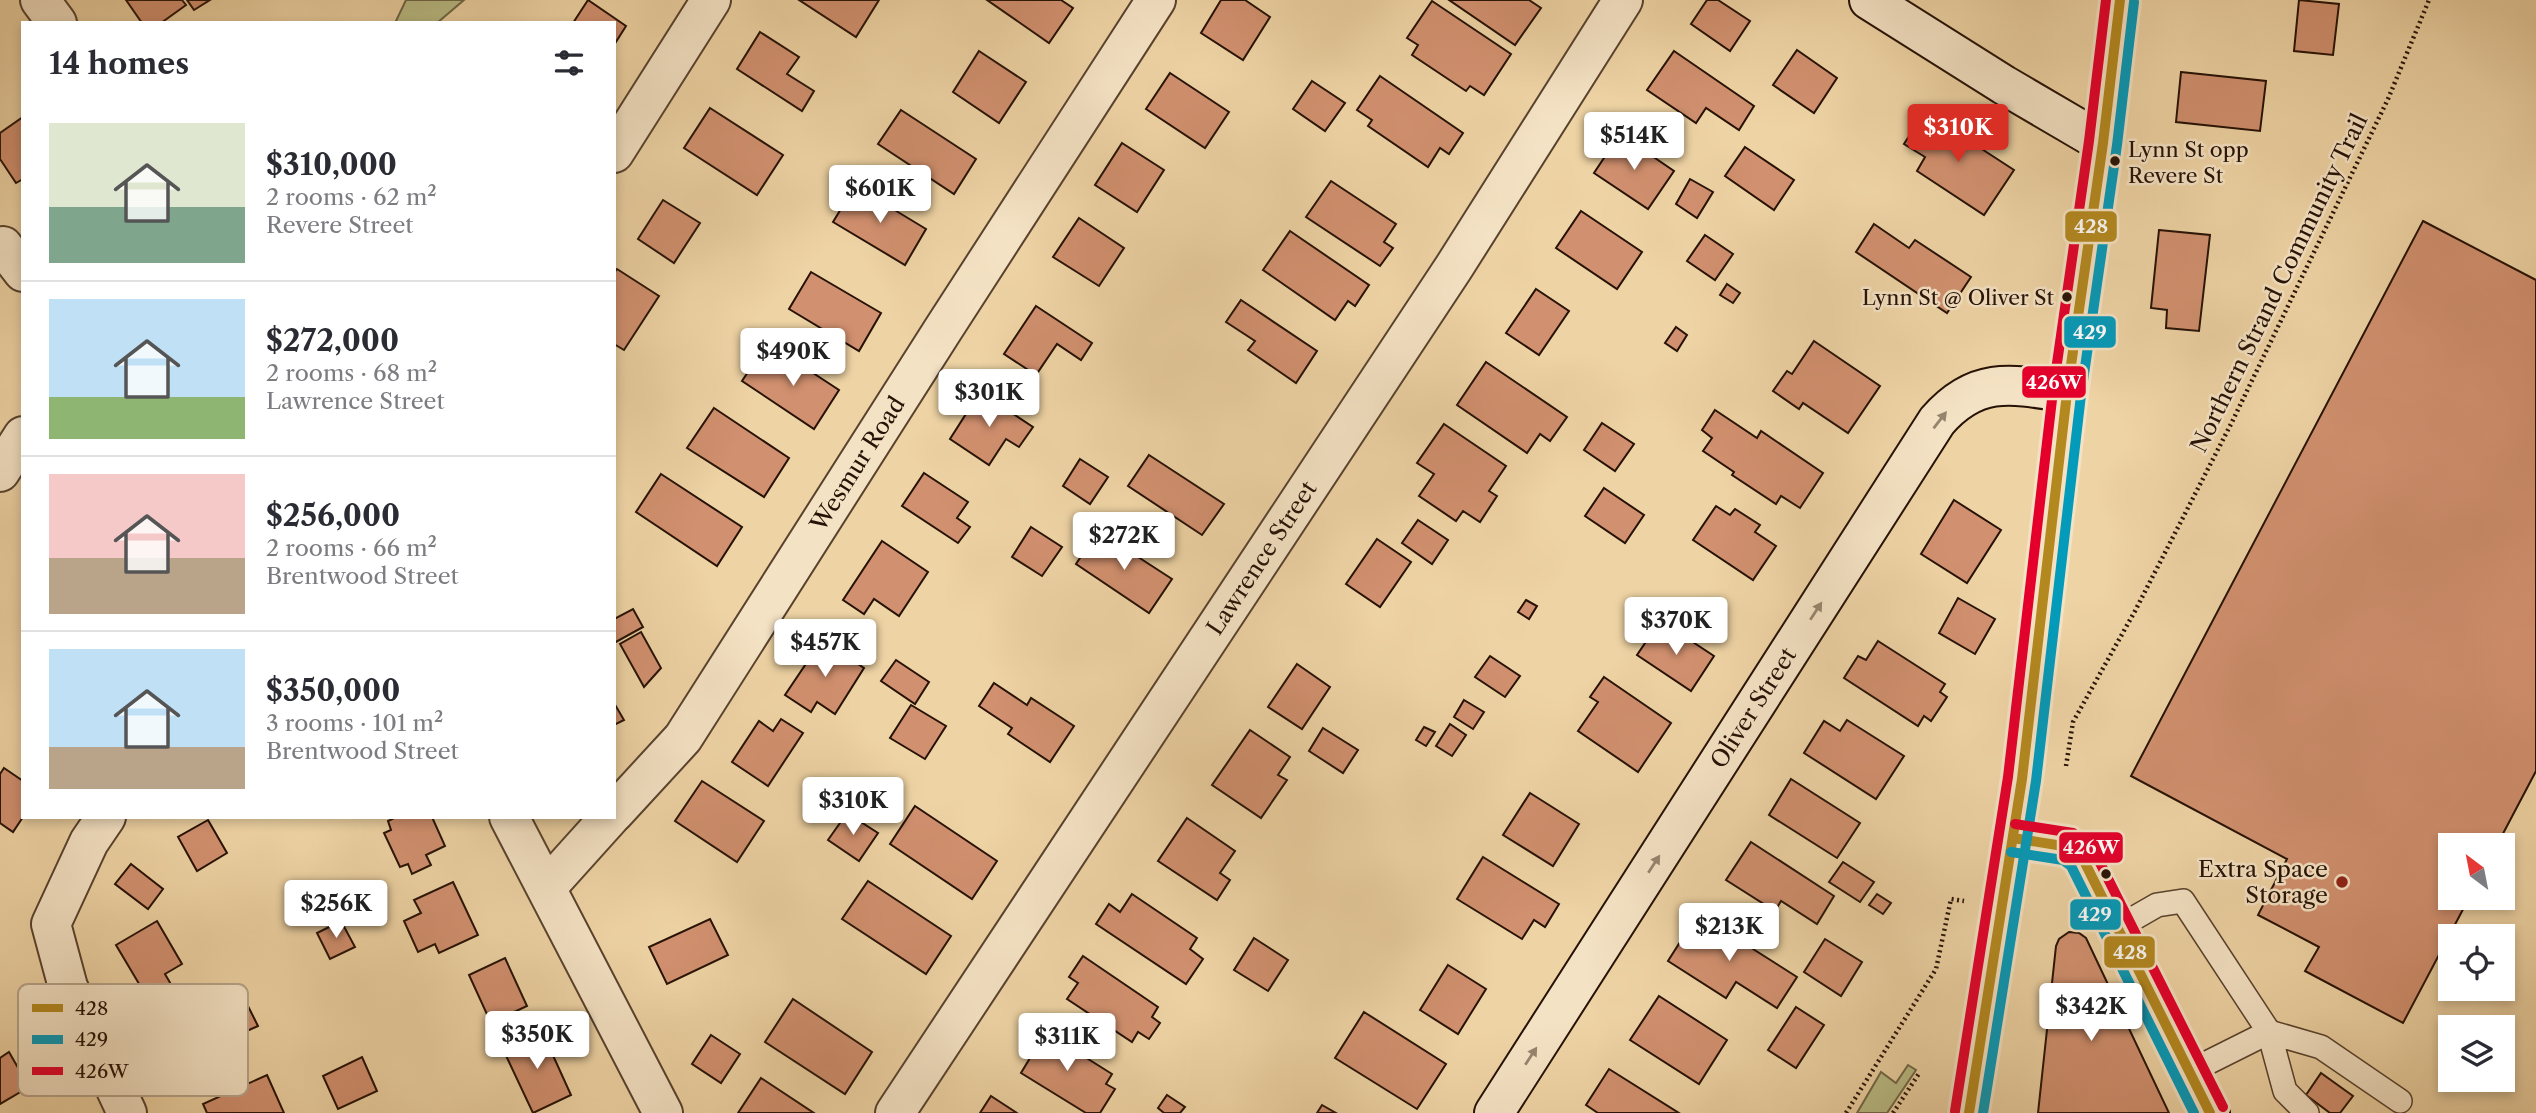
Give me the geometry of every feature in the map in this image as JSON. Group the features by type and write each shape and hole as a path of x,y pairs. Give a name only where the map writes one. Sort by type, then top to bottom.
{"street":[{"path":"40,0 56,21"},
{"path":"616,150 711,0"},
{"name":"Wesmur Road","path":"616,811 683,738 1156,0"},
{"name":"Lawrence Street","path":"895,1113 1447,279 1623,0"},
{"path":"1869,0 2004,85 2103,143"},
{"path":"1969,1113 2000,904 2013,838 2067,393 2103,143 2120,0"},
{"name":"Oliver Street","path":"1494,1113 1937,421 1960,399 1993,385 2067,393"},
{"path":"0,472 21,439"},
{"path":"67,984 51,924 89,842 105,819"},
{"path":"510,819 663,1113"},
{"path":"547,887 608,819"},
{"path":"2013,838 2062,845 2076,850 2087,865 2210,1113"},
{"path":"119,1096 127,1113"}],"lane":[{"path":"2117,928 2157,905 2183,901 2269,1032 2285,1091 2306,1113"},
{"path":"2189,1072 2269,1032 2321,1047 2399,1101"}],"path":[{"name":"Northern Strand Community Trail","path":"2067,759 2073,722 2231,424 2388,99 2429,0"},
{"path":"1846,1113 1936,969 1951,899 1971,902"},
{"path":"1878,1060 1886,1065"},
{"path":"1893,1113 1920,1072"}],"green space":[{"path":"406,0 464,0 439,21 396,21"},
{"path":"1908,1065 1916,1070 1887,1113 1857,1113 1881,1072 1896,1083"}],"building":[{"path":"126,0 182,0 186,5 164,21 141,21"},
{"path":"187,0 210,0 194,10"},
{"path":"588,0 626,26 616,42 616,21 574,21"},
{"path":"799,0 879,0 856,37"},
{"path":"987,0 1061,0 1073,8 1049,43"},
{"path":"1221,0 1245,0 1270,17 1243,60 1201,33"},
{"path":"1449,0 1529,0 1541,8 1515,45"},
{"path":"1707,0 1718,0 1750,21 1730,51 1691,24"},
{"path":"2299,0 2339,4 2333,55 2294,51"},
{"path":"1432,1 1511,54 1484,95 1470,86 1466,91 1412,55 1418,45 1407,38"},
{"path":"760,32 799,57 787,74 814,91 802,111 737,69"},
{"path":"1797,50 1837,78 1814,113 1773,85"},
{"path":"979,51 1026,82 999,123 953,92"},
{"path":"1674,51 1754,106 1739,130 1706,108 1696,123 1647,90"},
{"path":"2181,72 2266,81 2260,131 2176,122"},
{"path":"1170,73 1229,112 1205,148 1146,109"},
{"path":"1380,76 1463,133 1449,154 1440,148 1428,167 1368,126 1372,120 1357,110"},
{"path":"1312,81 1345,103 1325,131 1293,109"},
{"path":"710,108 783,155 757,195 684,148"},
{"path":"901,110 976,159 954,194 878,144"},
{"path":"1925,112 2014,170 1984,215 1917,171 1925,157 1904,144"},
{"path":"21,118 21,180 16,183 0,159 0,133"},
{"path":"1620,134 1674,171 1648,209 1594,173"},
{"path":"1122,143 1164,170 1137,212 1095,185"},
{"path":"1745,147 1794,180 1774,210 1725,176"},
{"path":"1690,179 1713,192 1697,218 1676,204"},
{"path":"1331,181 1396,224 1384,242 1393,248 1380,266 1306,217"},
{"path":"855,186 926,229 905,265 833,222"},
{"path":"663,200 700,223 674,263 638,239"},
{"path":"1581,211 1642,252 1617,289 1556,248"},
{"path":"1079,218 1124,248 1099,286 1053,257"},
{"path":"2423,221 2536,280 2536,771 2503,833 2438,833 2438,910 2463,910 2455,924 2438,924 2438,957 2403,1023 2305,971 2319,947 2258,915 2287,859 2131,776"},
{"path":"1874,224 1909,248 1915,240 1971,277 1947,313 1856,252"},
{"path":"2159,230 2210,235 2199,331 2166,328 2167,310 2151,308"},
{"path":"1290,231 1369,285 1355,306 1348,301 1335,320 1263,270"},
{"path":"1705,235 1733,254 1715,280 1687,261"},
{"path":"616,270 659,296 624,350 616,345"},
{"path":"811,272 881,313 859,351 789,309"},
{"path":"1727,284 1740,293 1733,303 1720,295"},
{"path":"1536,289 1569,311 1539,355 1506,333"},
{"path":"1241,300 1317,351 1296,383 1248,350 1255,341 1226,322"},
{"path":"1036,306 1092,343 1081,360 1057,344 1036,375 1004,354"},
{"path":"1676,327 1687,335 1677,351 1665,343"},
{"path":"1814,341 1880,386 1848,433 1803,403 1799,409 1773,391 1787,371 1792,374"},
{"path":"778,350 839,390 814,429 742,381 754,363 765,370"},
{"path":"1486,362 1567,417 1550,441 1540,434 1527,453 1457,405"},
{"path":"980,392 1033,427 1019,447 1006,439 989,465 950,439"},
{"path":"714,408 789,458 764,497 687,448"},
{"path":"1715,410 1757,438 1761,431 1823,473 1800,508 1781,496 1776,504 1732,475 1734,472 1703,451 1712,438 1702,430"},
{"path":"1602,423 1634,444 1615,471 1584,450"},
{"path":"1444,424 1506,466 1489,491 1497,496 1480,522 1463,511 1456,521 1419,496 1434,474 1417,463"},
{"path":"1149,455 1224,504 1202,535 1128,486"},
{"path":"1080,459 1108,477 1090,504 1063,486"},
{"path":"924,473 968,502 957,518 970,527 958,543 902,506"},
{"path":"661,474 742,527 717,566 636,512"},
{"path":"1604,488 1644,515 1625,543 1585,516"},
{"path":"1954,500 2001,530 1967,583 1921,554"},
{"path":"1716,506 1730,515 1735,509 1760,525 1755,532 1776,546 1753,580 1693,540"},
{"path":"1418,520 1448,540 1432,564 1402,543"},
{"path":"1031,527 1062,547 1042,576 1012,557"},
{"path":"1098,531 1172,579 1149,613 1076,564"},
{"path":"1377,539 1411,562 1380,607 1346,584"},
{"path":"882,541 928,572 899,616 874,599 864,614 843,600"},
{"path":"1958,598 1995,619 1975,654 1939,633"},
{"path":"1526,600 1537,606 1529,619 1518,612"},
{"path":"633,609 643,627 616,642 616,618"},
{"path":"1670,627 1714,656 1691,691 1637,655 1654,630 1664,637"},
{"path":"641,632 661,668 644,687 620,644"},
{"path":"822,640 864,668 835,714 817,702 811,712 785,695"},
{"path":"1878,641 1945,684 1940,692 1947,697 1931,721 1924,716 1918,726 1844,678 1858,656 1866,660"},
{"path":"1490,656 1520,676 1505,697 1475,677"},
{"path":"896,660 929,682 915,704 881,681"},
{"path":"1297,664 1330,687 1302,729 1268,707"},
{"path":"1604,677 1671,723 1638,772 1578,731 1598,702 1590,697"},
{"path":"994,683 1027,705 1031,698 1074,726 1050,762 1008,734 1012,728 979,706"},
{"path":"1464,700 1484,712 1473,729 1454,717"},
{"path":"911,705 946,726 925,759 890,738"},
{"path":"616,706 624,720 616,724"},
{"path":"781,719 803,733 768,786 732,762 759,721 773,731"},
{"path":"1847,720 1904,756 1876,799 1804,753 1824,721 1840,731"},
{"path":"1450,724 1466,735 1452,756 1436,746"},
{"path":"1424,727 1435,732 1426,746 1416,740"},
{"path":"1323,728 1358,750 1343,773 1309,751"},
{"path":"1250,730 1290,757 1278,775 1287,780 1261,818 1212,785"},
{"path":"4,768 21,780 22,819 13,832 0,823 0,774"},
{"path":"1791,779 1860,823 1837,858 1769,815"},
{"path":"702,781 764,821 737,862 675,821"},
{"path":"1530,793 1579,824 1553,866 1503,835"},
{"path":"915,806 997,861 972,899 890,844"},
{"path":"847,813 878,833 859,861 828,840"},
{"path":"1187,818 1235,851 1220,873 1230,880 1217,900 1158,861"},
{"path":"433,819 445,846 426,855 431,865 412,874 408,864 400,867 384,833 391,830 388,821"},
{"path":"208,820 227,853 197,871 178,837"},
{"path":"1751,842 1834,896 1817,924 1781,901 1775,911 1726,880"},
{"path":"1483,857 1559,904 1545,927 1534,920 1522,939 1457,899"},
{"path":"1843,862 1874,882 1860,902 1829,882"},
{"path":"131,864 163,889 148,909 115,884"},
{"path":"868,881 951,936 926,974 842,919"},
{"path":"453,882 478,935 439,953 435,944 418,952 404,921 421,913 414,900"},
{"path":"1132,894 1197,938 1190,949 1203,959 1186,984 1096,924 1109,904 1120,912"},
{"path":"1877,894 1891,903 1883,914 1869,905"},
{"path":"1698,914 1797,977 1777,1008 1736,982 1726,998 1668,961"},
{"path":"710,919 728,955 667,984 649,947"},
{"path":"157,921 182,964 165,974 171,984 139,984 116,945"},
{"path":"341,921 355,947 330,959 317,933"},
{"path":"2069,932 2079,933 2086,938 2169,1113 2038,1113 2056,946 2059,939"},
{"path":"1254,938 1288,960 1268,991 1234,970"},
{"path":"1825,939 1862,962 1841,996 1804,972"},
{"path":"1083,956 1158,1007 1152,1017 1160,1023 1149,1039 1138,1032 1132,1042 1067,999 1078,983 1069,977"},
{"path":"505,958 527,1006 491,1023 469,975"},
{"path":"1448,965 1486,989 1458,1034 1420,1010"},
{"path":"1659,996 1727,1040 1699,1084 1630,1040"},
{"path":"793,999 872,1052 845,1094 765,1042"},
{"path":"248,1006 258,1026 248,1031"},
{"path":"1796,1007 1824,1025 1796,1068 1768,1050"},
{"path":"1364,1012 1446,1064 1417,1109 1335,1058"},
{"path":"1034,1025 1112,1074 1106,1084 1115,1089 1100,1113 1086,1113 1021,1073 1033,1053 1022,1045"},
{"path":"541,1029 571,1095 533,1113 502,1047"},
{"path":"711,1035 740,1054 721,1083 692,1064"},
{"path":"9,1052 18,1068 18,1093 0,1104 0,1058"},
{"path":"362,1057 377,1091 338,1109 323,1076"},
{"path":"1609,1069 1679,1113 1598,1113 1586,1105"},
{"path":"2321,1073 2353,1096 2340,1113 2330,1113 2306,1095"},
{"path":"267,1075 284,1113 207,1113 203,1104 221,1096 248,1096 248,1084"},
{"path":"761,1078 814,1113 738,1113"},
{"path":"1167,1095 1185,1107 1180,1113 1164,1113 1158,1108"},
{"path":"991,1096 1017,1113 980,1113"},
{"path":"1322,1105 1336,1113 1317,1113"}],"transit line":[{"name":"426W","path":"1955,1111 2008,777 2053,391 2106,0"},
{"name":"428","path":"1969,1113 2022,779 2067,393 2103,143 2120,0"},
{"name":"429","path":"1983,1113 2036,781 2081,395 2117,145 2134,2"},
{"name":"426W","path":"2015,824 2073,833 2093,849 2223,1107"},
{"name":"428","path":"2013,838 2069,847 2082,857 2210,1113"},
{"name":"429","path":"2011,852 2063,860 2071,866 2194,1113"}],"place":[{"name":"Lynn St opp Revere St","path":"2115,161"},
{"name":"Lynn St @ Oliver St","path":"2067,297"},
{"name":"Extra Space Storage","path":"2342,882"}]}
